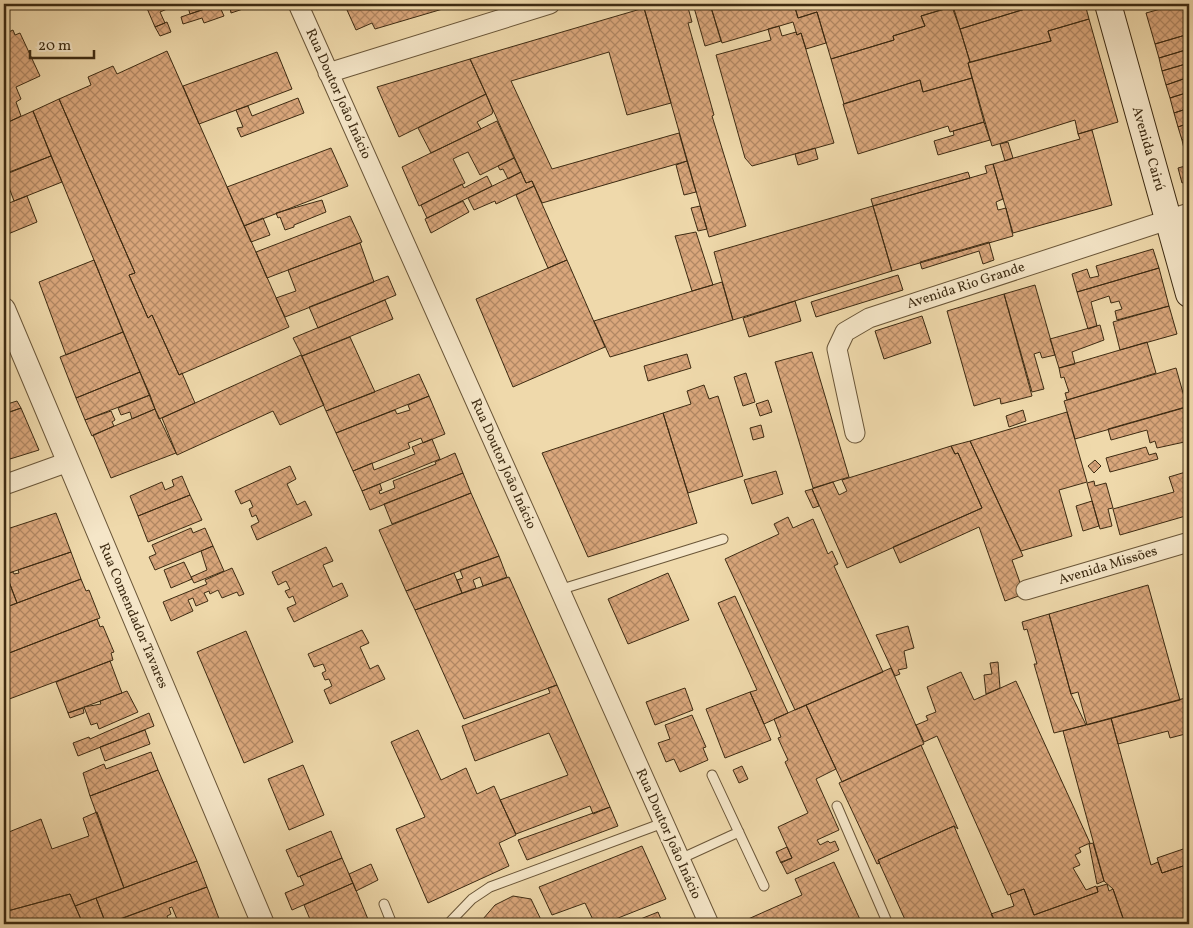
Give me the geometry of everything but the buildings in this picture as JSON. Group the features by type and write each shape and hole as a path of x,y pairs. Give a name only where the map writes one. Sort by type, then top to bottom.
{"main road":[{"name":"Avenida Cairú","path":"1108,4 1179,217 1189,294"}],"street":[{"name":"Rua Doutor João Inácio","path":"298,4 709,924"},
{"path":"328,72 550,4"},
{"name":"Avenida Rio Grande","path":"855,433 837,349 845,332 869,318 1179,217"},
{"name":"Rua Comendador Tavares","path":"4,308 263,924"},
{"path":"4,485 68,462"},
{"name":"Avenida Missões","path":"1026,590 1189,542"}],"lane":[{"path":"559,590 722,539"},
{"path":"712,775 764,886"},
{"path":"837,806 888,924"},
{"path":"448,924 472,899 490,887 663,823"},
{"path":"680,859 739,832"},
{"path":"384,904 392,924"}]}
